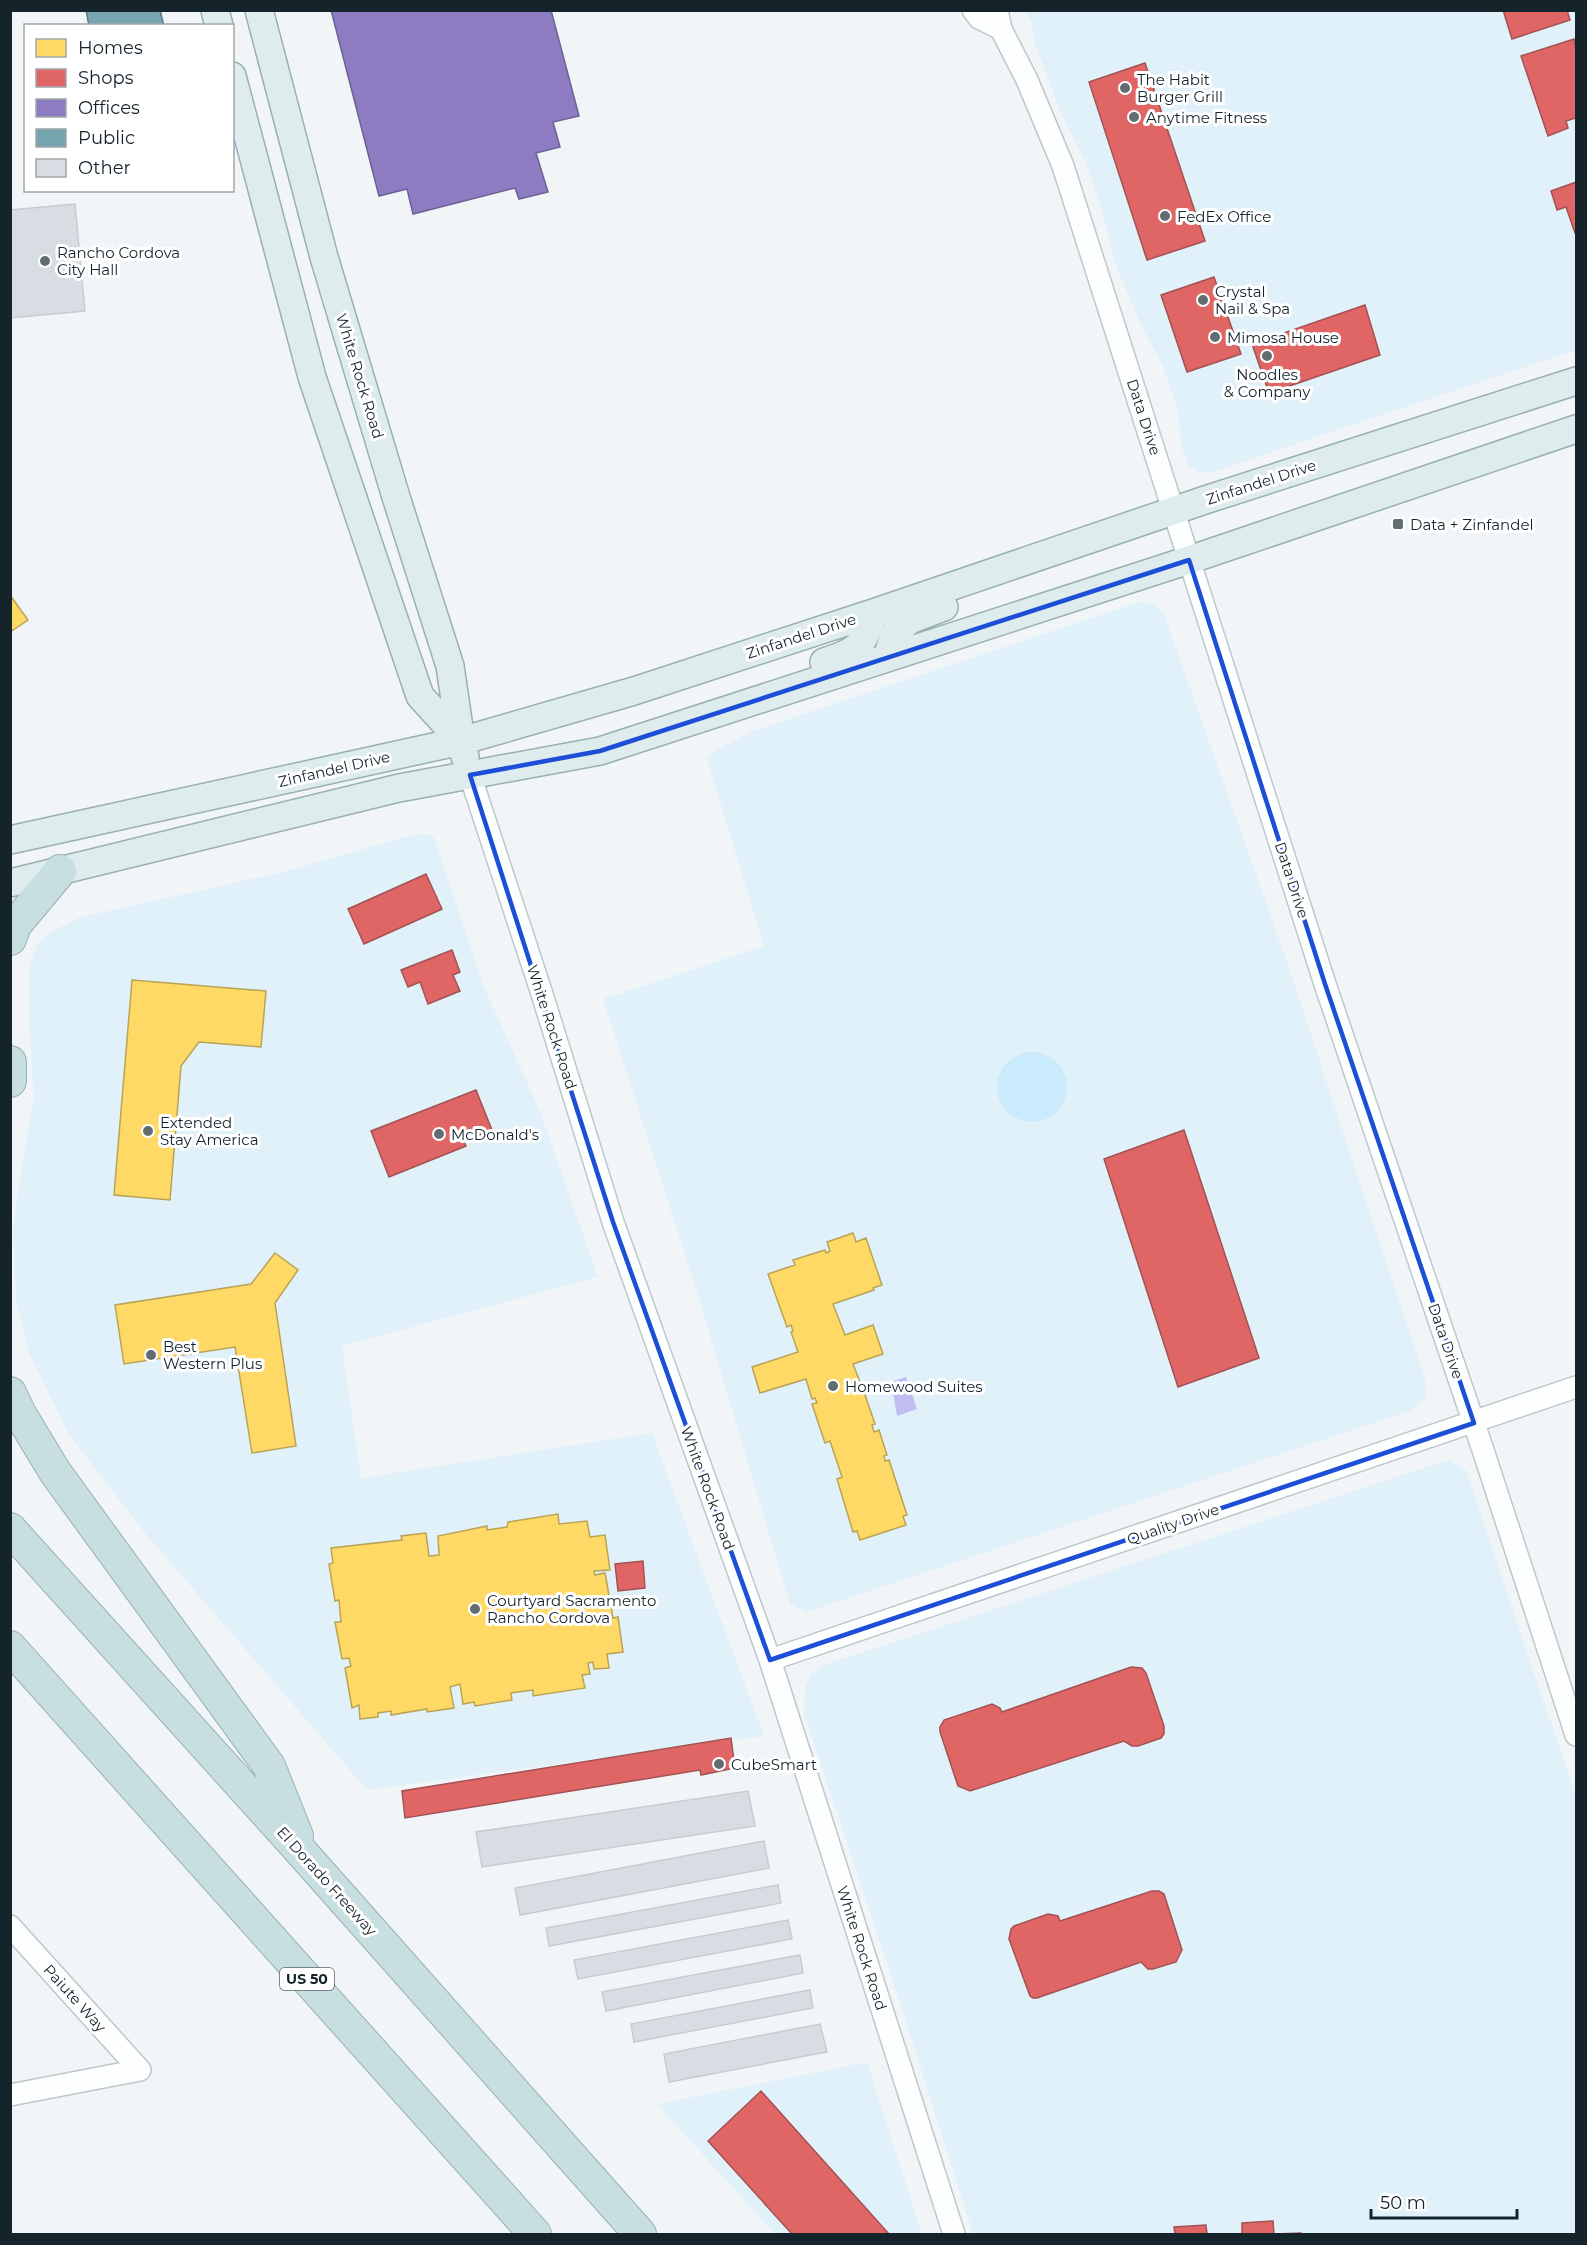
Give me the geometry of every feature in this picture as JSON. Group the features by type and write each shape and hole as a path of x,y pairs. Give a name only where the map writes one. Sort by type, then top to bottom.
{"highway":[{"path":"10,939 15,925 60,870"},
{"path":"10,1062 10,1080"},
{"path":"10,1392 20,1414 54,1472 269,1766 305,1856"},
{"name":"El Dorado Freeway","path":"10,1529 305,1856 640,2235"},
{"name":"US 50","path":"10,1647 535,2235"},
{"path":"10,1668 80,1724"}],"main road":[{"name":"White Rock Road","path":"259,10 324,257 396,497 450,666 461,741 470,775"},
{"name":"White Rock Road","path":"234,84 312,377 420,696 461,741"},
{"name":"Zinfandel Drive","path":"10,840 461,741 634,691 873,613 1174,510 1576,381"},
{"path":"10,883 399,788 600,751 1189,560 1576,429"},
{"path":"887,657 895,632 910,620 957,602 966,581"},
{"path":"667,729 684,708 841,656 858,647 866,636 873,613"}],"street":[{"name":"Data Drive","path":"973,10 979,18 999,20 1063,166 1324,984 1474,1423 1576,1735"},
{"name":"White Rock Road","path":"470,775 546,1005 613,1222 770,1660 954,2235"},
{"name":"Quality Drive","path":"770,1660 1576,1387"},
{"name":"Paiute Way","path":"10,1926 140,2070 10,2095"}],"highlighted area":[{"path":"1189,560 1325,984 1474,1423 770,1660 613,1222 470,775 600,751"}],"shaded area":[{"path":"1025,11 1576,11 1576,350 1213,472 1200,472 1189,467 1182,448 1177,408 1163,367 1140,323 1115,263 1103,214 1086,163 1060,111 1034,41 1032,23"},
{"path":"1139,602 1156,604 1164,614 1284,953 1425,1378 1426,1398 1410,1411 807,1612 790,1604 696,1289 603,999 764,946 706,756 750,732"},
{"path":"419,833 430,835 435,839 483,984 541,1114 598,1277 342,1346 361,1478 652,1433 764,1736 367,1790 143,1531 68,1433 28,1351 16,1300 13,1227 34,1098 29,1021 29,967 36,946 48,933 81,917 279,873"},
{"path":"1039,1052 1052,1058 1061,1067 1065,1073 1067,1087 1065,1101 1057,1112 1046,1120 1025,1122 1007,1112 999,1101 997,1080 1007,1062 1018,1054"},
{"path":"1448,1460 1467,1471 1576,1794 1576,2234 973,2234 902,2009 804,1714 805,1688 811,1673 821,1666"},
{"path":"867,2062 922,2234 775,2234 657,2104"}],"water":[{"path":"906,1377 917,1409 897,1416 891,1382"}],"building: Homes":[{"path":"10,595 28,620 10,632"},
{"name":"Extended Stay America","path":"132,980 266,991 261,1047 199,1042 181,1066 170,1200 114,1195"},
{"name":"Homewood Suites","path":"853,1233 856,1242 866,1238 882,1285 833,1304 845,1335 873,1325 883,1354 853,1364 860,1382 857,1383 859,1390 863,1389 875,1424 872,1425 874,1432 879,1430 887,1455 884,1456 885,1461 889,1460 907,1515 903,1516 906,1525 860,1540 857,1531 853,1532 837,1479 842,1477 830,1441 825,1443 812,1404 817,1403 815,1398 812,1399 806,1379 760,1393 752,1367 798,1352 791,1325 787,1327 768,1274 795,1265 793,1260 825,1250 826,1253 830,1251 827,1242"},
{"name":"Best Western Plus","path":"275,1253 298,1270 275,1303 296,1446 252,1453 235,1347 124,1364 115,1305 251,1284"},
{"name":"Courtyard Sacramento Rancho Cordova","path":"558,1514 559,1524 587,1521 590,1537 605,1535 610,1570 594,1571 595,1575 605,1573 613,1618 618,1617 623,1652 607,1654 609,1668 594,1669 593,1662 588,1663 590,1674 582,1675 585,1688 533,1696 533,1690 511,1693 512,1700 475,1706 474,1702 463,1704 460,1684 450,1687 454,1708 427,1712 427,1709 391,1715 391,1711 378,1713 378,1717 360,1719 359,1705 352,1708 345,1668 351,1666 349,1658 342,1659 335,1622 341,1622 339,1600 335,1601 329,1564 333,1563 331,1548 402,1540 401,1536 426,1533 429,1556 439,1555 438,1536 487,1526 487,1530 507,1527 508,1522"}],"building: Shops":[{"path":"1503,10 1567,10 1570,20 1512,39"},
{"path":"1574,39 1576,118 1566,121 1568,128 1548,136 1521,56"},
{"path":"1145,63 1205,241 1147,260 1089,82"},
{"path":"1576,182 1575,233 1566,207 1557,210 1551,191"},
{"path":"1214,277 1241,354 1187,372 1161,295"},
{"path":"1365,305 1380,355 1269,393 1252,344"},
{"path":"426,874 442,909 364,944 348,909"},
{"path":"452,950 460,972 453,975 460,991 428,1004 420,982 408,987 401,970"},
{"path":"476,1090 492,1130 464,1141 466,1146 389,1177 371,1131"},
{"path":"1184,1130 1259,1358 1178,1387 1104,1159"},
{"path":"643,1561 645,1588 618,1591 615,1564"},
{"path":"1131,1667 1142,1668 1146,1673 1164,1726 1164,1734 1161,1738 1138,1746 1132,1746 1124,1741 970,1791 958,1786 940,1732 944,1720 992,1704 1000,1708 1002,1712"},
{"path":"731,1738 735,1768 701,1775 700,1770 405,1818 402,1791"},
{"path":"1152,1891 1164,1894 1182,1950 1176,1962 1148,1969 1141,1962 1037,1998 1030,1996 1009,1939 1014,1926 1048,1914 1058,1916 1060,1921"},
{"path":"761,2091 889,2234 792,2234 708,2141"},
{"path":"1273,2221 1274,2234 1242,2234 1242,2223"},
{"path":"1206,2225 1207,2234 1175,2234 1174,2227"}],"building: Offices":[{"path":"331,10 551,10 579,116 553,122 560,147 536,153 548,192 519,199 515,188 413,214 407,189 379,196"}],"building: Public":[{"path":"86,10 160,10 164,24 89,24"}],"building: Other":[{"name":"Rancho Cordova City Hall","path":"75,204 85,311 10,318 10,210"},
{"path":"748,1791 755,1826 482,1867 476,1832"},
{"path":"764,1841 769,1868 520,1915 515,1888"},
{"path":"778,1885 781,1903 549,1946 546,1928"},
{"path":"788,1920 792,1939 578,1979 574,1960"},
{"path":"800,1955 803,1973 606,2011 602,1992"},
{"path":"810,1990 813,2008 634,2042 631,2024"},
{"path":"820,2024 827,2052 669,2082 664,2054"}],"place":[{"name":"The Habit Burger Grill","path":"1125,88"},
{"name":"Anytime Fitness","path":"1134,117"},
{"name":"FedEx Office","path":"1165,216"},
{"name":"Rancho Cordova City Hall","path":"45,261"},
{"name":"Crystal Nail & Spa","path":"1203,300"},
{"name":"Mimosa House","path":"1215,337"},
{"name":"Noodles & Company","path":"1267,356"},
{"name":"Data + Zinfandel","path":"1398,524"},
{"name":"Extended Stay America","path":"148,1131"},
{"name":"McDonald's","path":"439,1134"},
{"name":"Best Western Plus","path":"151,1355"},
{"name":"Homewood Suites","path":"833,1386"},
{"name":"Courtyard Sacramento Rancho Cordova","path":"475,1609"},
{"name":"CubeSmart","path":"719,1764"}]}
